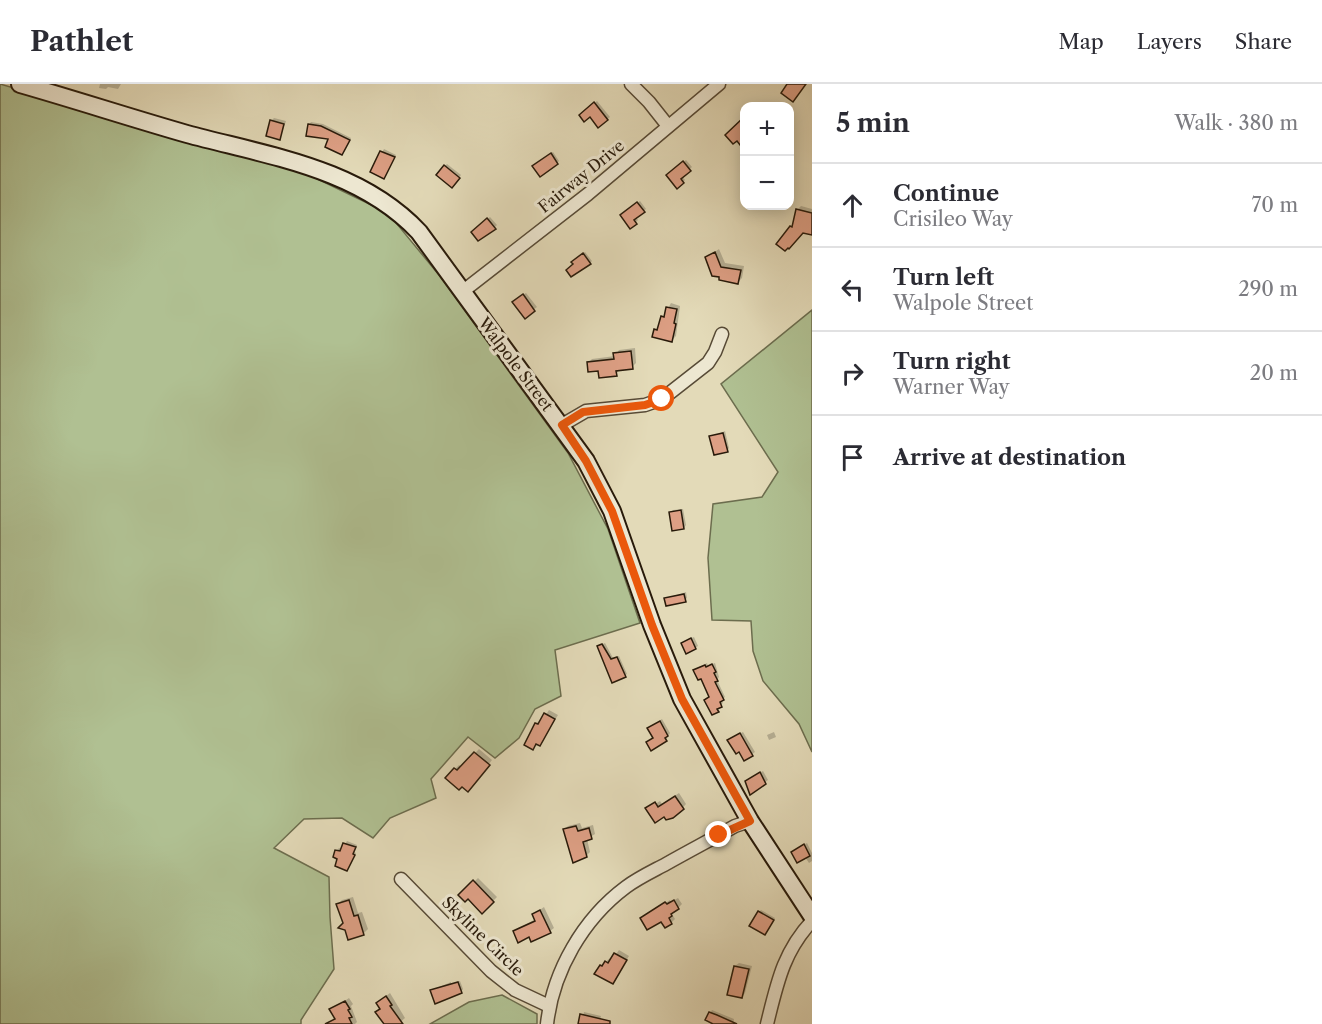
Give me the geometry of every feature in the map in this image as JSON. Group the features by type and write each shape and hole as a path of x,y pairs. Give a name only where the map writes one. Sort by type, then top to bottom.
{"main road":[{"name":"Walpole Street","path":"20,84 60,89 306,166 354,184 381,199 405,217 419,232 562,425 586,461 612,511 652,625 682,699 750,821 812,916"}],"street":[{"path":"631,84 668,126"},
{"name":"Fairway Drive","path":"462,292 588,194 719,84"},
{"path":"562,425 583,412 645,405 662,399 708,363 722,334"},
{"path":"547,1024 549,1006 560,973 581,934 612,898 634,882 735,826 750,821"},
{"name":"Skyline Circle","path":"401,879 491,972 515,990 549,1006"},
{"path":"767,1024 787,957 793,945 812,921"}],"green space":[{"path":"0,84 301,171 388,213 439,275 568,453 608,529 640,623 555,650 561,696 535,709 519,738 495,758 468,737 431,779 436,798 390,818 373,838 342,818 304,819 274,848 329,877 334,969 301,1020 301,1024 0,1024"},
{"path":"812,310 812,752 799,724 763,681 753,651 751,621 712,620 708,558 713,504 762,497 778,472 721,384"},
{"path":"502,995 537,1014 537,1024 430,1024 469,1002"}],"building":[{"path":"787,84 806,84 793,102 781,93"},
{"path":"594,102 608,120 598,128 590,117 584,122 579,115"},
{"path":"270,120 284,124 280,140 266,136"},
{"path":"740,121 740,145 737,141 733,144 725,135"},
{"path":"308,124 321,126 350,140 342,155 325,147 328,139 306,136"},
{"path":"380,151 395,157 384,179 370,172"},
{"path":"551,153 558,164 540,177 532,166"},
{"path":"683,161 691,171 681,179 684,183 677,189 666,175"},
{"path":"444,165 460,178 452,188 436,175"},
{"path":"637,202 645,212 634,220 637,224 630,229 620,215"},
{"path":"796,209 812,213 812,235 803,233 785,251 776,244 790,226 792,227"},
{"path":"487,218 496,229 478,241 471,232"},
{"path":"715,252 721,267 741,270 738,284 712,276 705,257"},
{"path":"583,253 591,264 571,277 566,270 573,264 571,262"},
{"path":"523,294 535,311 525,319 512,302"},
{"path":"666,307 677,309 672,342 652,337 654,329 657,330 661,316 664,317"},
{"path":"631,351 633,369 616,371 617,376 599,378 598,371 588,372 587,362 614,359 613,353"},
{"path":"723,433 728,452 714,455 709,436"},
{"path":"681,510 684,529 672,531 669,512"},
{"path":"684,594 686,602 666,606 664,598"},
{"path":"691,638 696,649 686,654 681,643"},
{"path":"602,644 611,659 617,657 626,677 612,683 597,646"},
{"path":"712,664 718,681 715,682 724,700 720,702 722,707 717,709 719,712 712,715 704,700 709,697 701,679 698,680 693,670"},
{"path":"544,713 555,719 540,746 536,744 533,750 524,745 535,723 538,724"},
{"path":"660,721 668,736 665,738 667,741 651,751 646,742 653,738 647,728"},
{"path":"740,733 753,756 744,761 739,752 736,754 727,740"},
{"path":"474,752 490,765 468,792 462,787 459,790 445,778 454,768 457,770"},
{"path":"760,772 766,784 750,795 745,781"},
{"path":"675,796 684,809 673,818 666,820 664,817 655,823 645,808 655,802 658,807"},
{"path":"576,826 578,831 589,828 592,839 583,842 587,857 573,863 563,829"},
{"path":"343,843 356,847 353,854 355,855 347,871 335,866 337,859 333,857 335,850 340,851"},
{"path":"804,844 810,856 797,863 791,852"},
{"path":"473,880 494,902 482,914 468,899 465,902 458,895"},
{"path":"349,900 354,916 358,915 364,935 348,940 345,930 338,928 343,923 336,904"},
{"path":"674,900 679,909 669,918 672,924 665,928 661,922 647,930 640,918 665,902 667,904"},
{"path":"540,910 551,933 531,942 529,937 518,943 513,931 535,921 532,914"},
{"path":"758,911 774,920 765,935 749,926"},
{"path":"614,953 627,960 613,984 594,974 605,961 608,963"},
{"path":"734,966 749,969 742,998 727,995"},
{"path":"458,982 462,993 435,1004 430,990"},
{"path":"386,996 403,1024 384,1024 375,1012 380,1009 376,1003"},
{"path":"345,1001 350,1009 348,1010 352,1017 349,1018 352,1024 325,1024 335,1019 329,1009"},
{"path":"709,1012 737,1024 713,1024 705,1020"},
{"path":"580,1014 610,1021 610,1024 578,1024"}],"route":[{"path":"662,399 645,405 589,410 562,425 586,461 612,511 652,625 682,699 750,821 719,835"}]}
